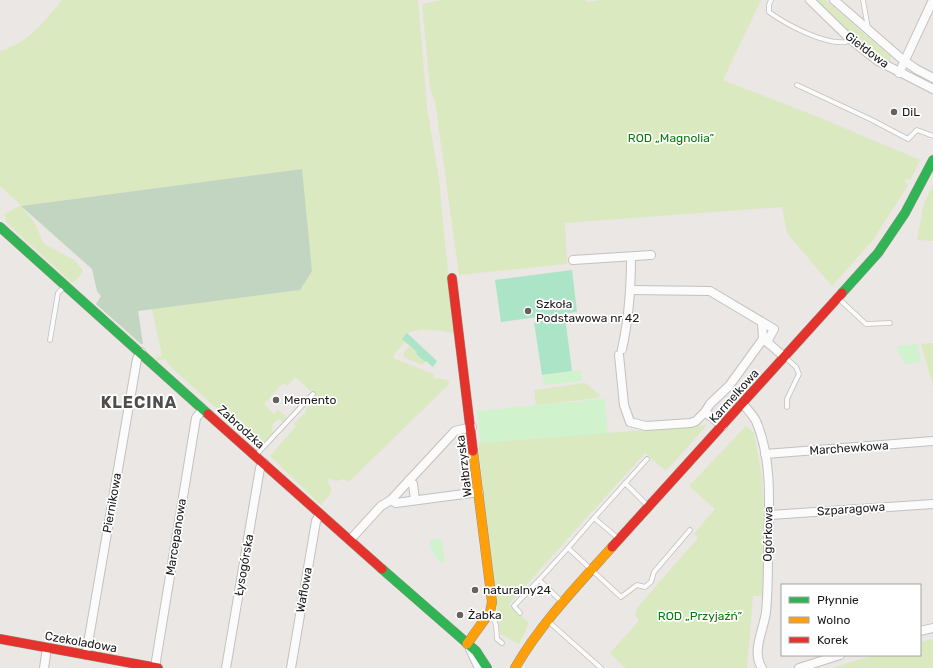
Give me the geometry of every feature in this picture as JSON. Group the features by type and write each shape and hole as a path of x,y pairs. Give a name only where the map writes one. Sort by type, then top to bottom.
{"street":[{"name":"Giełdowa","path":"810,0 850,39 878,61 933,89"},
{"name":"Giełdowa","path":"834,0 904,60 916,69 933,78"},
{"path":"899,73 933,0"},
{"name":"Karmelkowa","path":"515,668 562,602 723,426 783,356 838,299 894,233 933,160"},
{"name":"Zabrodzka","path":"0,227 467,644"},
{"path":"573,260 651,255"},
{"path":"631,256 629,319 621,352 624,405 630,422 646,426 691,423 696,421 705,412 710,404 729,386 765,341"},
{"name":"Wałbrzyska","path":"452,278 480,492 492,602 490,612"},
{"path":"631,290 710,291 762,322 765,341 783,356"},
{"name":"Piernikowa","path":"86,655 137,359 141,352"},
{"name":"Ogórkowa","path":"742,404 756,421 765,454 770,515 766,612 758,654 759,663 762,668"},
{"name":"Marcepanowa","path":"156,668 196,418 203,409"},
{"path":"705,412 723,426"},
{"path":"350,540 381,506 391,500 455,430 472,427"},
{"name":"Marchewkowa","path":"765,454 933,441"},
{"name":"Łysogórska","path":"226,668 260,468 264,463"},
{"path":"409,480 413,484 415,500"},
{"path":"391,500 396,503 480,492"},
{"name":"Szparagowa","path":"770,515 933,504"},
{"name":"Waflowa","path":"291,668 316,521 320,514"},
{"path":"467,644 490,612"},
{"path":"921,632 933,628"},
{"name":"Karmelkowa","path":"523,668 536,637"},
{"name":"Czekoladowa","path":"0,639 156,668"},
{"path":"467,644 479,668"},
{"path":"467,644 476,651 487,668"},
{"path":"44,668 46,648"},
{"path":"799,668 837,656"}],"lane":[{"path":"772,0 769,5 770,12 779,19 832,43 846,42 850,39"},
{"path":"863,0 868,29"},
{"path":"797,85 872,120 908,139 917,130 933,136"},
{"path":"50,340 58,293 66,285"},
{"path":"838,299 866,324 890,323"},
{"path":"783,356 796,367 799,374 787,398 787,407"},
{"path":"256,455 313,394"},
{"path":"520,613 514,606 647,459"},
{"path":"625,483 649,507"},
{"path":"594,518 619,539"},
{"path":"568,548 621,598 637,585 645,587 650,582 654,572 690,530"},
{"path":"539,580 562,602"},
{"path":"490,612 496,625 497,639 502,642"},
{"path":"547,621 601,668"}],"green space":[{"path":"62,0 418,0 427,107 439,180 454,333 433,330 414,331 402,338 405,342 395,353 393,358 433,374 434,378 448,380 449,384 349,482 344,479 336,481 329,478 327,482 330,485 331,491 321,505 270,456 296,426 294,423 306,412 306,408 316,396 295,377 287,386 283,383 264,404 274,414 278,410 287,417 282,422 278,419 272,425 273,432 259,447 170,366 165,359 157,361 156,357 162,356 152,309 300,290 301,169 21,206 34,222 44,244 74,260 83,270 79,277 72,283 7,223 4,214 21,205 0,186 0,51 28,37 42,24"},
{"name":"ROD „Magnolia”","path":"443,0 584,0 588,2 601,0 761,0 723,80 818,117 920,160 911,179 906,179 905,182 908,185 873,240 832,286 787,233 782,207 565,223 567,264 459,275 435,101 430,88 422,4"},
{"path":"816,0 825,0 891,57 890,61 883,59 863,45"},
{"path":"302,169 312,271 300,290 138,311 143,344 141,344 96,304 101,296 97,291 92,269 21,206"},
{"path":"933,185 933,241 917,240 924,203"},
{"path":"572,270 577,312 501,322 495,280"},
{"path":"565,317 572,371 542,375 534,322"},
{"path":"407,333 437,361 433,367 416,354 417,352 402,339"},
{"path":"933,343 933,386 921,344"},
{"path":"917,344 921,362 906,364 898,351 897,346"},
{"path":"409,346 417,352 416,355 426,361 422,365 404,357 404,352"},
{"path":"581,370 582,381 544,385 543,375"},
{"path":"585,383 600,395 598,398 536,405 534,390"},
{"path":"604,399 608,433 481,443 477,411"},
{"path":"707,425 666,471 645,453 509,604 529,623 519,644 500,634 478,443"},
{"name":"ROD „Przyjaźń”","path":"746,426 754,433 762,477 765,536 763,596 753,596 747,668 625,668 610,653 639,621 635,615 637,608 698,538 694,534 715,509 689,486"},
{"path":"430,540 442,540 445,561 443,563 435,556 431,547"},
{"path":"933,639 933,668 832,668 871,656 921,656 921,642"}],"traffic: fast":[{"path":"842,293 878,253 905,213 933,160"},
{"path":"0,227 208,414"},
{"path":"382,569 476,651 487,668"}],"traffic: slow":[{"path":"467,644 490,612 492,602 473,451"},
{"path":"515,668 525,651 548,620 612,547"}],"traffic: jam":[{"path":"452,278 473,451"},
{"path":"612,547 842,293"},
{"path":"208,414 382,569"},
{"path":"0,639 158,668"}],"place":[{"name":"DiL","path":"894,112"},
{"name":"Szkoła Podstawowa nr 42","path":"528,311"},
{"name":"Memento","path":"276,400"},
{"name":"naturalny24","path":"475,590"},
{"name":"Żabka","path":"460,615"}],"district":[{"name":"KLECINA","path":"139,402"}]}
